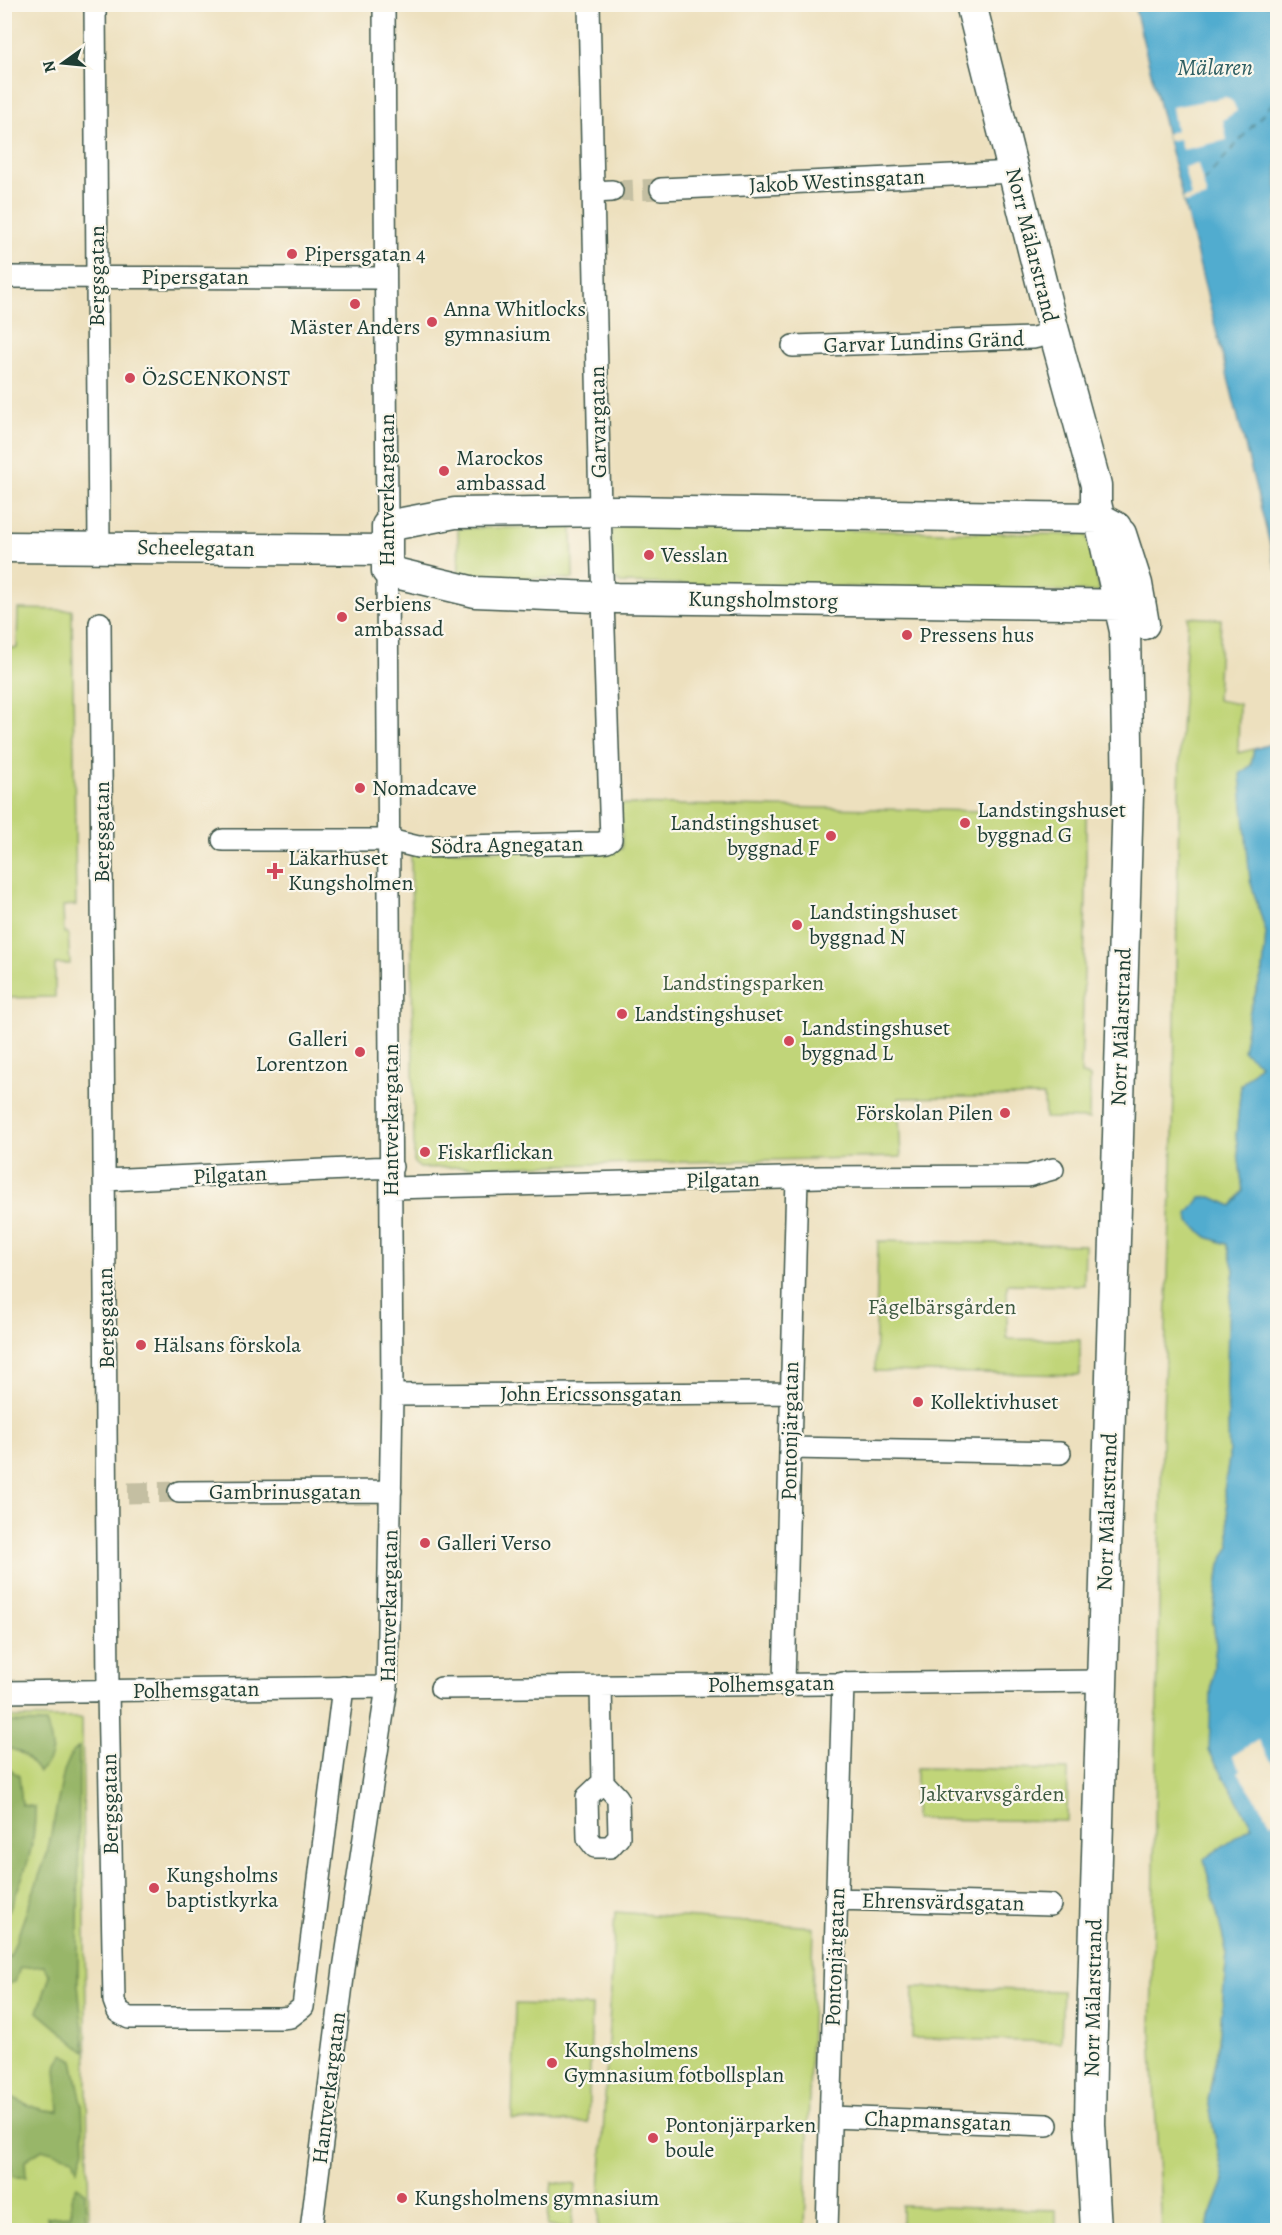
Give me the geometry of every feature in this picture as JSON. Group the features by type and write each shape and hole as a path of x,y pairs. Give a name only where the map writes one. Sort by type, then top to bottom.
{"street":[{"name":"Bergsgatan","path":"95,4 99,547"},
{"name":"Hantverkargatan","path":"311,2230 344,1969 387,1687 392,1395 392,1178 384,4"},
{"name":"Garvargatan","path":"589,4 603,192 600,511 611,839"},
{"name":"Norr Mälarstrand","path":"971,4 1096,485 1096,503 1109,524 1130,606 1125,631 1128,794 1091,2062 1090,2124 1096,2230"},
{"name":"Jakob Westinsgatan","path":"661,189 1014,172"},
{"name":"Pipersgatan","path":"4,277 386,278"},
{"name":"Garvar Lundins Gränd","path":"793,346 1034,339 1055,333"},
{"path":"387,549 455,513 600,511 1109,524"},
{"name":"Scheelegatan","path":"4,547 387,549"},
{"name":"Kungsholmstorg","path":"387,549 475,592 603,597 1130,606"},
{"name":"Bergsgatan","path":"100,623 104,1180 118,1493 108,1691 114,2001 118,2012"},
{"name":"Södra Agnegatan","path":"223,840 389,840 418,847 600,843 611,839"},
{"name":"Pilgatan","path":"104,1180 1028,1176 1053,1169"},
{"name":"Pontonjärgatan","path":"784,1684 797,1178"},
{"name":"John Ericssonsgatan","path":"392,1395 791,1393"},
{"path":"790,1448 1059,1453"},
{"name":"Gambrinusgatan","path":"179,1492 391,1491"},
{"name":"Polhemsgatan","path":"441,1688 1102,1681"},
{"name":"Pontonjärgatan","path":"827,2230 843,1683"},
{"path":"601,1686 603,1782"},
{"name":"Hantverkargatan","path":"118,2012 129,2018 290,2017 303,2007 343,1687"},
{"name":"Polhemsgatan","path":"4,1692 387,1687"},
{"name":"Ehrensvärdsgatan","path":"836,1899 1050,1905"},
{"name":"Chapmansgatan","path":"830,2117 1047,2124"}],"green space":[{"path":"620,525 1087,535 1100,592 620,583 611,575 611,532"},
{"path":"572,527 573,579 459,577 458,528"},
{"path":"18,609 72,610 76,905 63,906 64,933 68,933 70,964 55,964 55,997 5,998 4,648 17,648"},
{"path":"1188,617 1221,619 1217,700 1239,704 1238,753 1254,749 1251,765 1250,880 1266,932 1263,971 1250,1010 1260,1064 1241,1085 1236,1136 1243,1191 1232,1206 1212,1197 1198,1229 1207,1237 1227,1244 1234,1270 1228,1316 1229,1459 1224,1491 1230,1546 1220,1564 1213,1621 1216,1645 1211,1694 1252,1826 1204,1859 1227,1954 1219,2041 1208,2100 1224,2181 1210,2218 1208,2230 1162,2230 1151,2032 1162,1438 1173,1138 1180,747"},
{"name":"Landstingsparken","path":"621,804 1086,813 1081,1074 1090,1077 1089,1119 1045,1118 1044,1096 898,1098 901,1157 420,1168 414,1163 411,851 622,849"},
{"name":"Fågelbärsgården","path":"878,1241 1085,1245 1084,1285 1007,1284 1007,1339 1080,1340 1080,1375 875,1371"},
{"path":"5,1718 82,1718 89,2230 5,2230"},
{"path":"5,1722 46,1723 52,1749 49,1760 39,1772 20,1752 5,1749"},
{"path":"79,1747 78,1985 85,2052 38,2012 50,1975 44,1966 20,1968 15,1982 4,1985 5,1955 10,1957 47,1854 64,1771 72,1753"},
{"path":"5,1766 19,1776 22,1805 35,1807 31,1848 9,1911 4,1908"},
{"name":"Jaktvarvsgården","path":"916,1768 1068,1770 1067,1821 915,1819"},
{"path":"615,1912 814,1927 805,2230 598,2230"},
{"path":"913,1987 1063,1991 1061,2042 912,2038"},
{"name":"Kungsholmens Gymnasium fotbollsplan","path":"515,2004 592,2006 588,2123 512,2120"},
{"path":"63,2054 73,2060 82,2103 84,2150 77,2170 73,2158 42,2149 25,2160 26,2177 13,2177 9,2158 5,2159 5,2119 8,2118 5,2110 5,2091 6,2094 31,2106 59,2111 56,2068"},
{"path":"552,2182 576,2185 571,2229 547,2226"},
{"path":"77,2186 85,2192 86,2230 64,2230 64,2227 48,2222 47,2217 72,2215 71,2198"},
{"path":"902,2206 1056,2210 1056,2230 902,2230"}],"water":[{"name":"Mälaren","path":"1134,5 1277,5 1277,572"},
{"path":"1277,742 1277,2230 1208,2230 1210,2218 1224,2181 1208,2100 1219,2041 1227,1954 1204,1859 1252,1826 1209,1751 1216,1645 1213,1621 1220,1564 1230,1546 1224,1491 1229,1459 1228,1316 1234,1270 1227,1244 1207,1237 1189,1222 1188,1214 1200,1198 1212,1197 1232,1206 1243,1191 1236,1136 1241,1085 1260,1064 1243,1051 1250,1010 1263,971 1266,932 1250,880 1240,774 1251,765 1254,749"}],"pier":[{"path":"1226,97 1233,102 1237,111 1223,120 1227,140 1182,150 1179,139 1168,141 1167,134 1176,130 1172,107"},
{"path":"1198,164 1207,197 1184,203 1183,198 1191,196 1184,167"},
{"path":"1258,1740 1277,1771 1277,1819 1271,1823 1238,1772 1241,1770 1232,1756"}],"ferry route":[{"path":"1203,182 1278,97"}],"tunnel":[{"path":"612,191 661,189"},
{"path":"128,1493 179,1492"}],"place":[{"name":"Pipersgatan 4","path":"292,254"},
{"name":"Mäster Anders","path":"355,304"},
{"name":"Anna Whitlocks gymnasium","path":"432,322"},
{"name":"Ö2SCENKONST","path":"130,378"},
{"name":"Marockos ambassad","path":"444,471"},
{"name":"Vesslan","path":"649,555"},
{"name":"Serbiens ambassad","path":"342,617"},
{"name":"Pressens hus","path":"907,635"},
{"name":"Nomadcave","path":"360,788"},
{"name":"Landstingshuset byggnad G","path":"965,823"},
{"name":"Landstingshuset byggnad F","path":"831,836"},
{"name":"Läkarhuset Kungsholmen","path":"275,871"},
{"name":"Landstingshuset byggnad N","path":"797,925"},
{"name":"Landstingshuset","path":"622,1014"},
{"name":"Landstingshuset byggnad L","path":"789,1041"},
{"name":"Galleri Lorentzon","path":"360,1052"},
{"name":"Förskolan Pilen","path":"1005,1113"},
{"name":"Fiskarflickan","path":"425,1152"},
{"name":"Hälsans förskola","path":"141,1345"},
{"name":"Kollektivhuset","path":"918,1402"},
{"name":"Galleri Verso","path":"425,1543"},
{"name":"Kungsholms baptistkyrka","path":"154,1888"},
{"name":"Kungsholmens Gymnasium fotbollsplan","path":"552,2063"},
{"name":"Pontonjärparken boule","path":"653,2138"},
{"name":"Kungsholmens gymnasium","path":"402,2198"}]}
